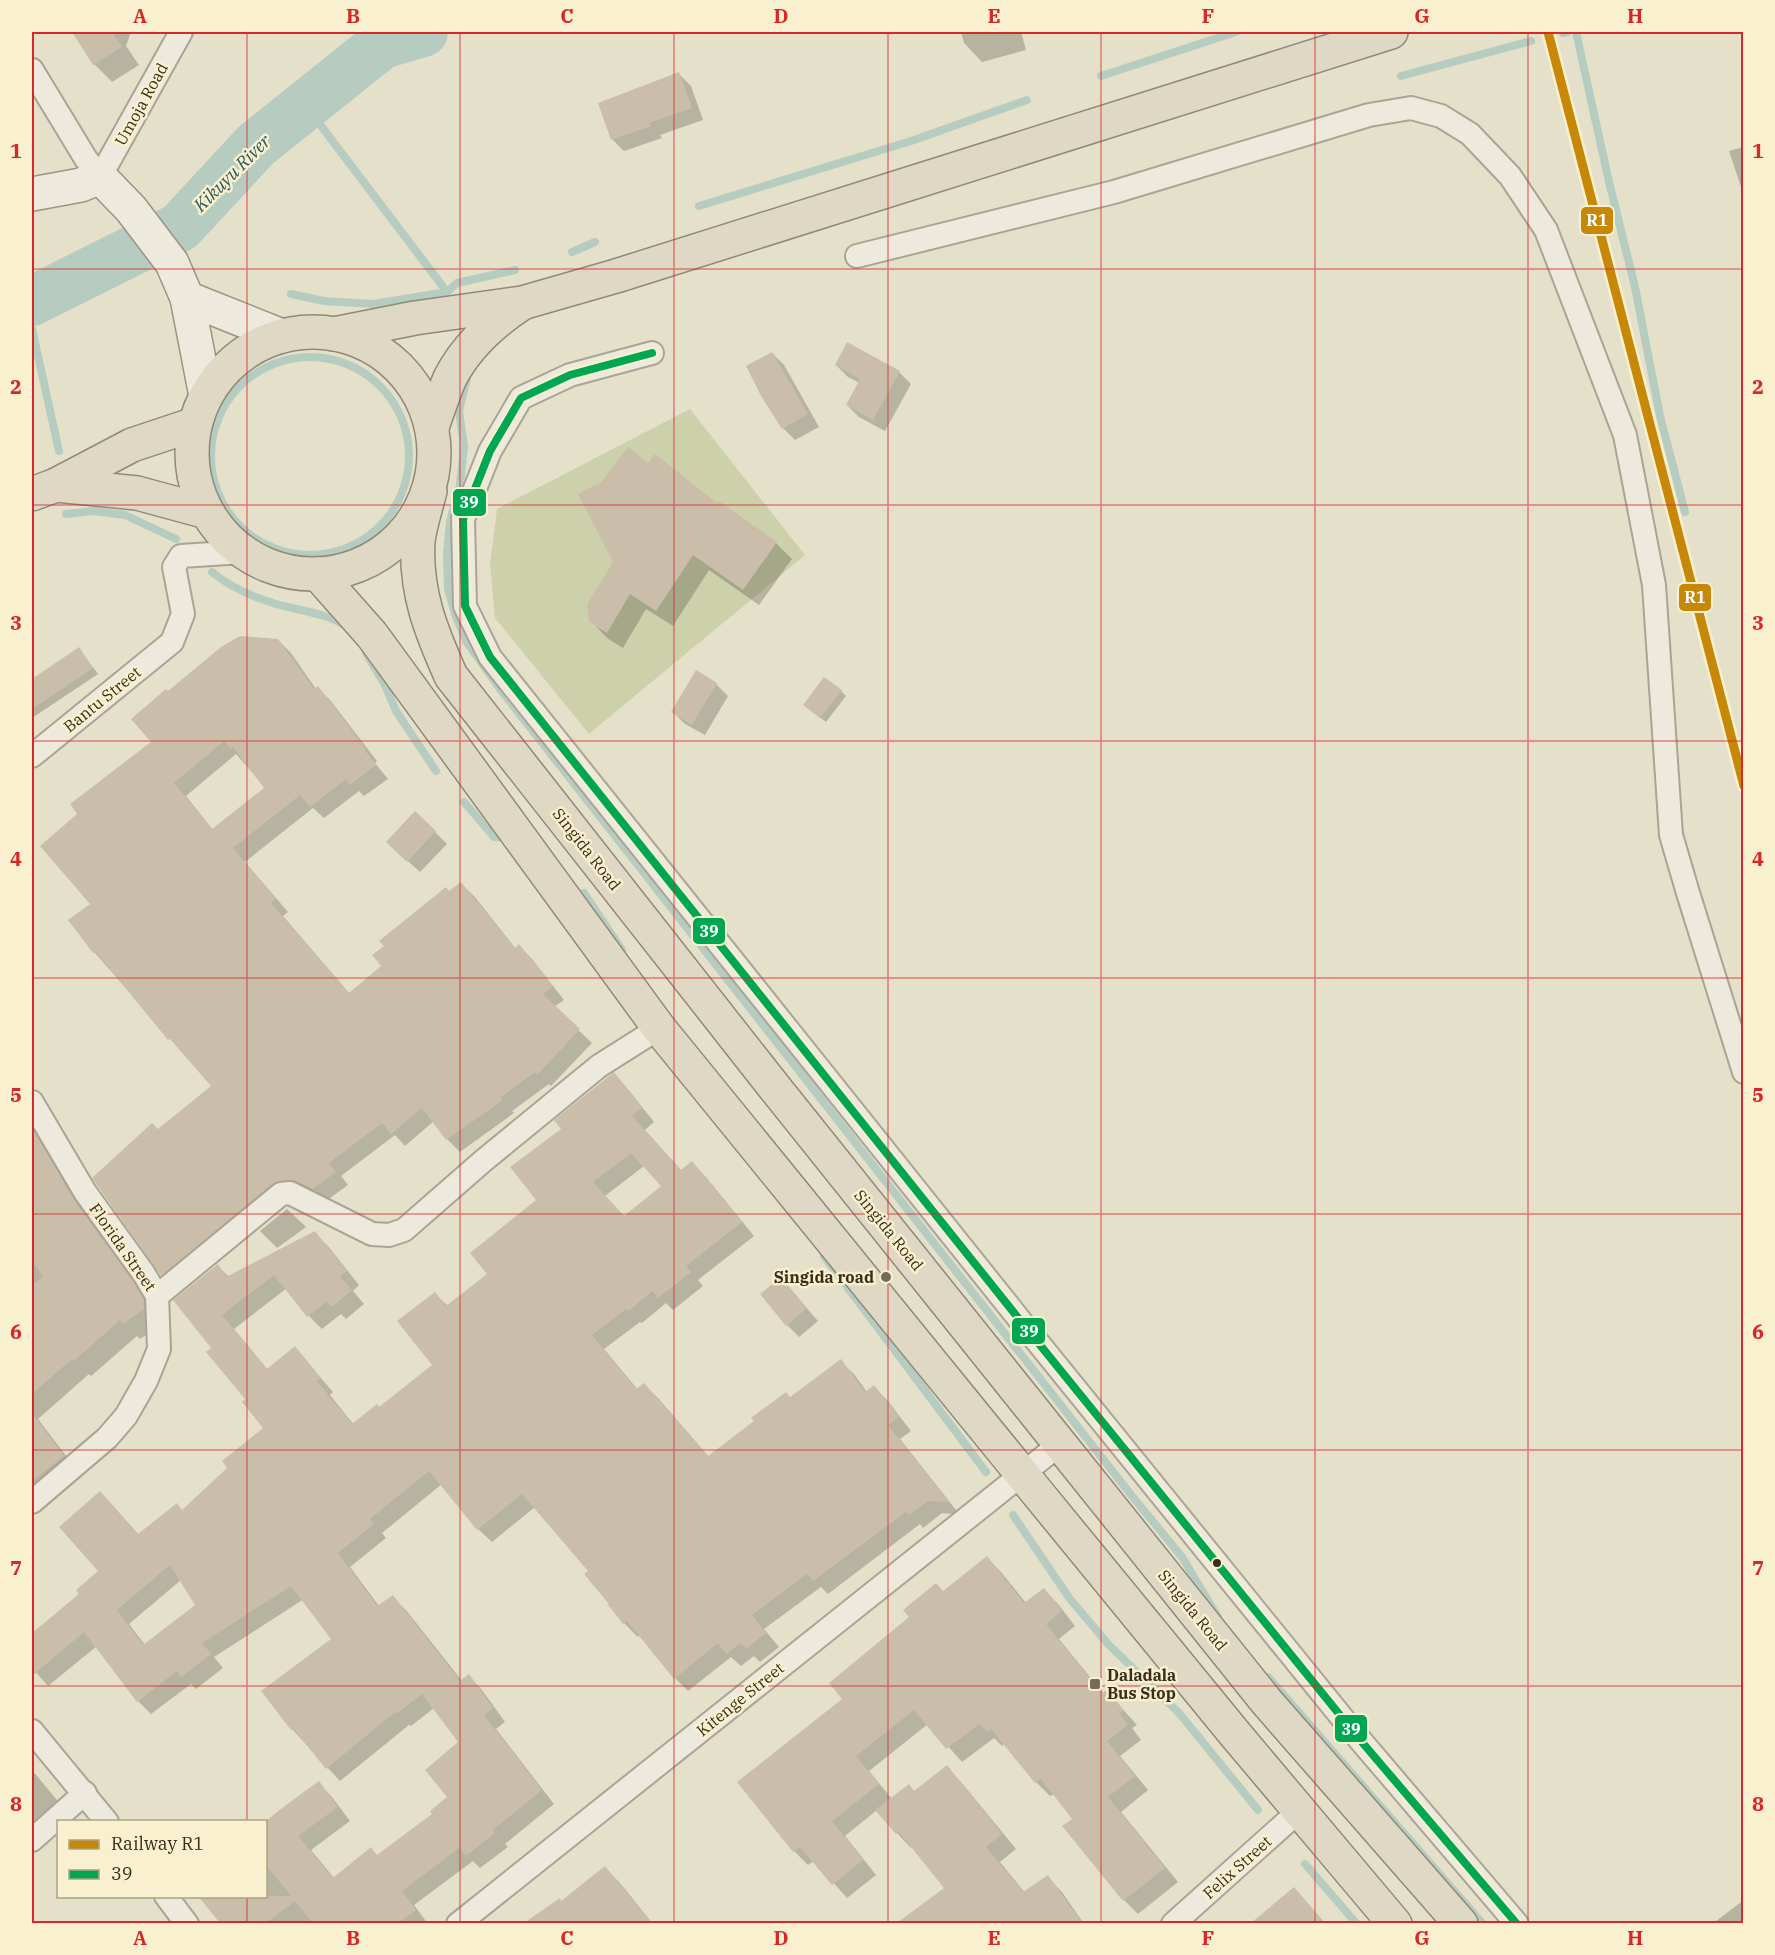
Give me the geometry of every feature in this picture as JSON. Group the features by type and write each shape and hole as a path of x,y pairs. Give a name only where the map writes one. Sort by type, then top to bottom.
{"highway":[{"path":"334,334 415,318 522,303 616,276 1386,32"},
{"path":"432,427 451,378 469,349 498,319 522,303"},
{"path":"308,332 334,334 368,345 397,366 420,394 432,427 435,459 430,491 419,515 400,539 376,558 348,570 318,574 293,573 267,565 243,552 223,534 207,512 196,484 192,454 201,410 226,369 252,348 282,336 308,332"},
{"path":"44,490 201,410"},
{"path":"44,490 137,493 207,512"},
{"name":"Singida Road","path":"430,491 418,540 419,590 430,631 451,676 775,1088 1266,1701 1461,1923"},
{"path":"318,574 372,635 659,1028 1022,1474 1395,1923"}],"main road":[{"path":"32,194 81,185 100,177 130,207 172,263 187,298 201,410"},
{"path":"187,298 282,336"}],"street":[{"name":"Umoja Road","path":"100,177 181,32"},
{"path":"32,70 86,159 100,177"},
{"path":"857,256 1114,192 1369,115 1411,108 1441,116 1470,134 1510,176 1546,230 1625,435 1654,585 1671,834 1743,1072"},
{"path":"652,354 570,375 521,398 490,451 463,519 465,606 490,657 1170,1506 1361,1741 1517,1923"},
{"name":"Bantu Street","path":"32,756 172,642 183,614 174,567 181,556 243,552"},
{"path":"157,1296 281,1194 290,1193 372,1234 389,1235 404,1230 483,1161 599,1066 659,1028"},
{"name":"Florida Street","path":"32,1102 84,1192 144,1274 157,1296 159,1349 146,1382 126,1416 99,1446 32,1502"},
{"name":"Kitenge Street","path":"458,1923 1060,1444"},
{"path":"32,1731 106,1820"},
{"path":"32,1840 85,1793"},
{"name":"Felix Street","path":"1173,1923 1300,1810"},
{"path":"168,1898 187,1923"}],"green space":[{"path":"690,409 805,555 589,734 495,618 490,564 497,509"}],"building":[{"path":"72,32 112,32 122,47 93,65"},
{"path":"679,72 692,108 649,123 651,126 611,140 598,103"},
{"path":"847,342 900,371 873,420 846,405 860,379 835,365"},
{"path":"772,352 808,414 782,429 761,396 746,366"},
{"path":"628,447 648,463 655,454 717,503 719,501 777,542 743,590 693,555 656,611 630,594 607,633 589,622 587,604 613,562 578,494 601,482"},
{"path":"240,636 278,639 314,689 318,686 376,765 350,785 346,779 310,807 300,795 233,848 276,899 271,903 349,993 381,966 372,955 384,946 379,941 446,887 449,891 461,882 515,948 519,944 553,986 543,994 580,1029 537,1075 535,1072 501,1097 503,1100 446,1140 422,1108 391,1134 382,1123 329,1163 336,1172 313,1189 296,1181 273,1183 161,1276 92,1178 152,1123 158,1129 211,1086 170,1039 168,1040 95,951 93,953 68,920 90,904 40,846 77,814 70,804 151,742 131,719 221,647","holes":["224,741 230,749 233,747 264,788 212,829 174,783"]},
{"path":"79,647 93,668 32,709 32,679"},
{"path":"696,670 717,683 692,725 671,712"},
{"path":"824,677 842,690 820,718 803,705"},
{"path":"415,811 436,831 407,862 386,842"},
{"path":"614,1072 642,1108 632,1116 681,1170 692,1161 742,1222 686,1266 691,1272 658,1298 653,1291 592,1335 636,1389 644,1383 708,1456 754,1421 751,1418 786,1392 790,1397 841,1359 865,1392 874,1385 899,1417 888,1425 949,1502 928,1501 909,1515 906,1512 813,1581 807,1574 752,1615 766,1633 746,1649 741,1643 726,1654 718,1643 674,1679 627,1621 623,1624 584,1574 588,1571 522,1494 477,1530 429,1471 370,1519 374,1524 338,1553 377,1606 393,1595 460,1681 469,1674 493,1708 484,1715 542,1790 493,1830 495,1833 466,1856 459,1848 402,1891 416,1910 398,1923 313,1923 295,1901 266,1923 220,1923 200,1898 291,1896 267,1866 267,1820 286,1805 319,1781 338,1807 298,1836 333,1878 371,1847 377,1855 432,1814 430,1811 447,1797 425,1770 458,1742 422,1694 396,1714 395,1712 326,1769 293,1728 291,1730 261,1691 331,1639 291,1586 202,1643 211,1654 181,1677 177,1671 137,1702 84,1632 32,1676 32,1633 79,1594 76,1590 98,1571 59,1527 100,1491 138,1534 177,1503 182,1510 227,1468 222,1461 263,1428 242,1402 245,1399 206,1352 211,1348 173,1300 218,1264 226,1277 315,1231 347,1271 340,1276 352,1290 332,1307 327,1301 307,1317 274,1275 222,1315 267,1369 295,1346 321,1378 317,1381 352,1424 377,1404 379,1407 432,1365 397,1321 435,1292 446,1306 487,1274 470,1253 536,1200 510,1167 561,1129 554,1120","holes":["631,1153 661,1186 624,1216 593,1182","170,1565 195,1605 143,1645 117,1610"]},
{"path":"32,1128 74,1200 133,1281 144,1300 144,1309 123,1324 120,1320 32,1394 32,1286 43,1276 32,1261"},
{"path":"781,1277 807,1308 786,1326 760,1294"},
{"path":"32,1413 64,1456 32,1481"},
{"path":"987,1556 1024,1603 1044,1588 1062,1611 1046,1624 1102,1693 1107,1690 1124,1710 1119,1713 1128,1725 1107,1741 1135,1776 1108,1797 1165,1868 1123,1901 1062,1826 1072,1819 1041,1779 1035,1783 991,1729 987,1732 980,1724 946,1749 914,1710 856,1756 879,1784 832,1821 863,1860 832,1885 800,1847 793,1852 737,1782 842,1699 829,1683 909,1617 903,1610 936,1583 943,1591"},
{"path":"947,1765 1002,1834 986,1847 1023,1892 1048,1875 1082,1923 897,1923 944,1888 899,1832 896,1834 875,1810 909,1784 914,1791"},
{"path":"605,1866 652,1923 524,1923 560,1898 561,1901"},
{"path":"1294,1887 1325,1923 1251,1923"}],"waterway":[{"name":"Kikuyu River","path":"32,301 180,227 256,145 382,44 423,32"},
{"path":"1101,76 1236,32"},
{"path":"1563,33 1567,32"},
{"path":"1576,32 1635,287 1660,416 1685,512"},
{"path":"1401,76 1531,41"},
{"path":"699,206 911,141 1027,100"},
{"path":"306,106 447,292"},
{"path":"572,252 595,242"},
{"path":"291,294 324,301 373,304 447,292 457,283 515,270"},
{"path":"32,329 59,451"},
{"path":"300,357 320,357 348,364 373,379 387,393 402,418 409,446 409,456 409,466 402,494 387,519 373,533 339,551 320,555 300,555 272,548 247,533 233,519 215,485 211,466 211,446 218,418 233,393 247,379 281,361 300,357"},
{"path":"467,378 459,411 464,446 460,485 450,521 447,553 448,589 466,641 500,689 1182,1557 1218,1617"},
{"path":"66,514 94,511 125,515 176,539"},
{"path":"212,572 255,597 328,617 346,626"},
{"path":"366,653 385,685 396,711 436,771"},
{"path":"464,802 494,837 509,838"},
{"path":"584,893 622,950"},
{"path":"824,1256 986,1472"},
{"path":"1013,1515 1070,1599 1109,1645 1179,1713 1258,1810"},
{"path":"1268,1677 1483,1924"},
{"path":"1305,1864 1357,1924"}],"rail line":[{"name":"R1","path":"1548,32 1744,786"}],"transit line":[{"name":"39","path":"652,353 570,375 521,398 490,451 463,519 465,606 490,657 1215,1561 1361,1741 1517,1924"}],"place":[{"name":"Singida road","path":"886,1277"},
{"name":"Daladala Bus Stop","path":"1095,1684"}]}
